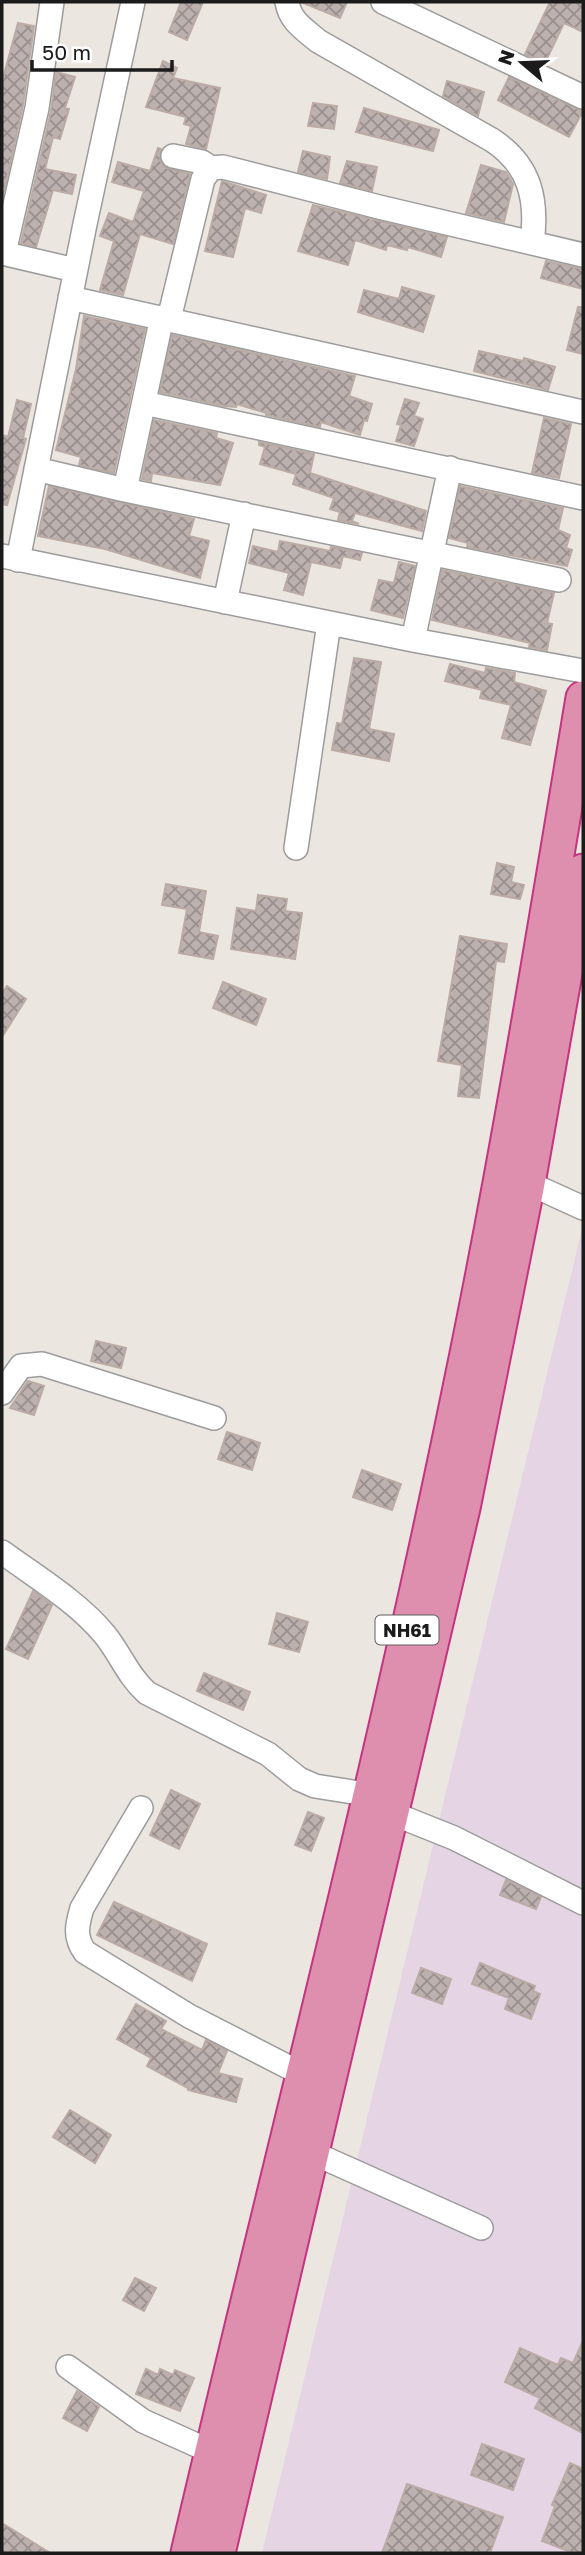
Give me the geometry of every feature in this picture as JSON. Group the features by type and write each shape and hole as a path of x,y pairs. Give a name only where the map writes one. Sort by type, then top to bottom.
{"highway":[{"name":"NH61","path":"218,2553 313,2153 387,1803 455,1414 502,1180 583,698"},
{"name":"NH61","path":"188,2553 302,2074 387,1803 463,1508 528,1183 583,870"}],"street":[{"path":"52,2 37,108 3,253 75,270"},
{"path":"133,2 75,270 36,469 10,558 413,640 583,671"},
{"path":"287,2 293,19 318,41 492,139 517,158 534,204 532,243"},
{"path":"383,2 583,97"},
{"path":"173,156 202,162 211,168 223,167 583,255"},
{"path":"125,490 166,318 204,179 211,168"},
{"path":"70,298 583,412"},
{"path":"144,403 583,498"},
{"path":"413,640 450,468"},
{"path":"36,469 559,580"},
{"path":"225,602 244,514"},
{"path":"296,848 329,623"},
{"path":"528,1183 583,1208"},
{"path":"2,1393 21,1366 43,1364 214,1418"},
{"path":"2,1552 105,1635 135,1683 147,1693 268,1754 299,1779 315,1786 387,1803 583,1903"},
{"path":"141,1808 82,1908 77,1925 79,1944 92,1957 189,2016 302,2074"},
{"path":"313,2153 481,2228"},
{"path":"68,2367 143,2421 212,2452"}],"shaded area":[{"path":"583,1225 583,2553 262,2553"}],"building":[{"path":"181,2 203,2 187,40 169,32"},
{"path":"301,2 347,2 340,18"},
{"path":"550,2 583,2 583,32 564,23 545,63 525,54"},
{"path":"18,23 34,26 23,105 2,200 2,82"},
{"path":"163,61 177,68 173,78 220,88 206,149 186,144 191,126 184,124 186,117 146,107"},
{"path":"56,72 75,77 65,108 69,109 60,139 53,137 45,169 76,175 72,194 53,190 36,247 21,243 51,111"},
{"path":"509,77 583,111 569,137 498,100"},
{"path":"447,81 484,92 478,116 443,96"},
{"path":"313,103 337,106 334,129 308,126"},
{"path":"364,108 439,130 433,151 356,132"},
{"path":"158,148 161,149 160,160 164,167 190,174 173,244 140,234 123,295 100,290 114,241 100,236 109,213 133,222 144,191 112,182 118,162 150,171"},
{"path":"303,151 330,157 327,179 298,172"},
{"path":"347,161 377,167 372,191 340,183"},
{"path":"481,165 506,172 513,184 504,222 466,213"},
{"path":"222,181 266,195 261,213 245,208 233,257 205,251"},
{"path":"313,205 447,237 441,257 408,247 407,250 387,245 386,250 355,240 348,265 298,251"},
{"path":"546,261 583,269 583,289 541,278"},
{"path":"402,287 434,296 423,332 358,312 364,290 399,299"},
{"path":"578,307 583,307 583,354 567,350"},
{"path":"84,316 145,329 114,473 79,465 81,457 56,450 76,369"},
{"path":"172,335 355,376 349,396 372,404 367,421 364,420 360,435 321,422 320,427 266,415 237,404 236,407 224,406 160,392"},
{"path":"479,351 523,361 524,358 555,367 548,390 474,371"},
{"path":"405,399 419,403 414,416 423,419 414,446 396,441 401,425 397,424"},
{"path":"17,400 31,404 23,438 26,439 7,505 2,504 2,435 8,437"},
{"path":"544,418 571,424 559,478 532,473"},
{"path":"154,420 217,433 216,438 233,443 220,485 152,473 151,481 142,479"},
{"path":"259,442 314,454 310,473 426,511 422,531 355,513 352,521 359,524 338,520 340,512 330,509 334,498 293,484 296,474 260,464 265,447 259,445"},
{"path":"49,486 194,519 189,536 209,541 200,578 105,549 38,536"},
{"path":"460,486 563,508 558,530 570,535 566,548 572,550 567,566 467,547 468,543 449,538"},
{"path":"280,541 330,551 331,547 362,553 360,560 343,556 340,568 311,562 303,595 284,590 289,573 249,563 253,546 278,552"},
{"path":"399,562 415,566 403,618 371,610 379,580 394,583"},
{"path":"442,570 554,593 547,623 552,624 547,650 529,647 530,643 432,620"},
{"path":"354,658 381,662 369,729 394,734 389,761 332,750 337,723 342,724"},
{"path":"450,664 485,673 486,668 515,673 514,682 546,691 530,745 502,738 511,705 480,698 482,690 445,681"},
{"path":"497,863 514,867 511,882 524,885 520,899 491,894"},
{"path":"166,884 206,891 199,932 218,936 213,959 179,953 187,909 162,905"},
{"path":"258,895 287,899 285,911 302,913 295,959 231,949 237,908 256,911"},
{"path":"460,936 507,944 504,962 496,961 479,1098 458,1096 462,1065 438,1061"},
{"path":"223,982 266,999 256,1025 213,1008"},
{"path":"7,986 26,999 2,1037 2,994"},
{"path":"96,1341 126,1348 121,1368 91,1361"},
{"path":"28,1381 44,1386 34,1415 10,1408"},
{"path":"227,1432 260,1443 252,1470 218,1459"},
{"path":"362,1470 401,1484 392,1510 353,1497"},
{"path":"33,1591 52,1605 28,1659 6,1649"},
{"path":"277,1613 308,1622 299,1652 269,1644"},
{"path":"204,1673 250,1692 243,1710 197,1691"},
{"path":"171,1790 200,1804 179,1849 150,1835"},
{"path":"308,1812 324,1818 311,1851 295,1845"},
{"path":"506,1880 541,1897 536,1909 500,1895"},
{"path":"114,1902 207,1944 192,1981 97,1935"},
{"path":"480,1963 535,1986 533,1991 540,1994 531,2019 505,2009 509,1998 472,1984"},
{"path":"421,1968 451,1979 442,2004 412,1993"},
{"path":"136,2004 166,2021 161,2029 202,2050 206,2040 227,2051 218,2073 242,2079 236,2102 188,2090 147,2066 151,2058 117,2039"},
{"path":"70,2110 111,2135 95,2163 53,2137"},
{"path":"135,2278 156,2288 144,2311 123,2300"},
{"path":"583,2341 583,2433 535,2408 540,2398 505,2382 520,2348 558,2365 561,2358 573,2363"},
{"path":"146,2369 158,2375 160,2369 173,2375 175,2370 194,2378 180,2411 136,2394"},
{"path":"77,2391 99,2407 87,2431 63,2418"},
{"path":"482,2444 524,2459 513,2490 471,2475"},
{"path":"570,2463 583,2469 583,2553 573,2553 542,2541 555,2506 552,2505"},
{"path":"407,2484 503,2517 490,2553 382,2553"},
{"path":"2,2523 50,2553 2,2553"}]}
